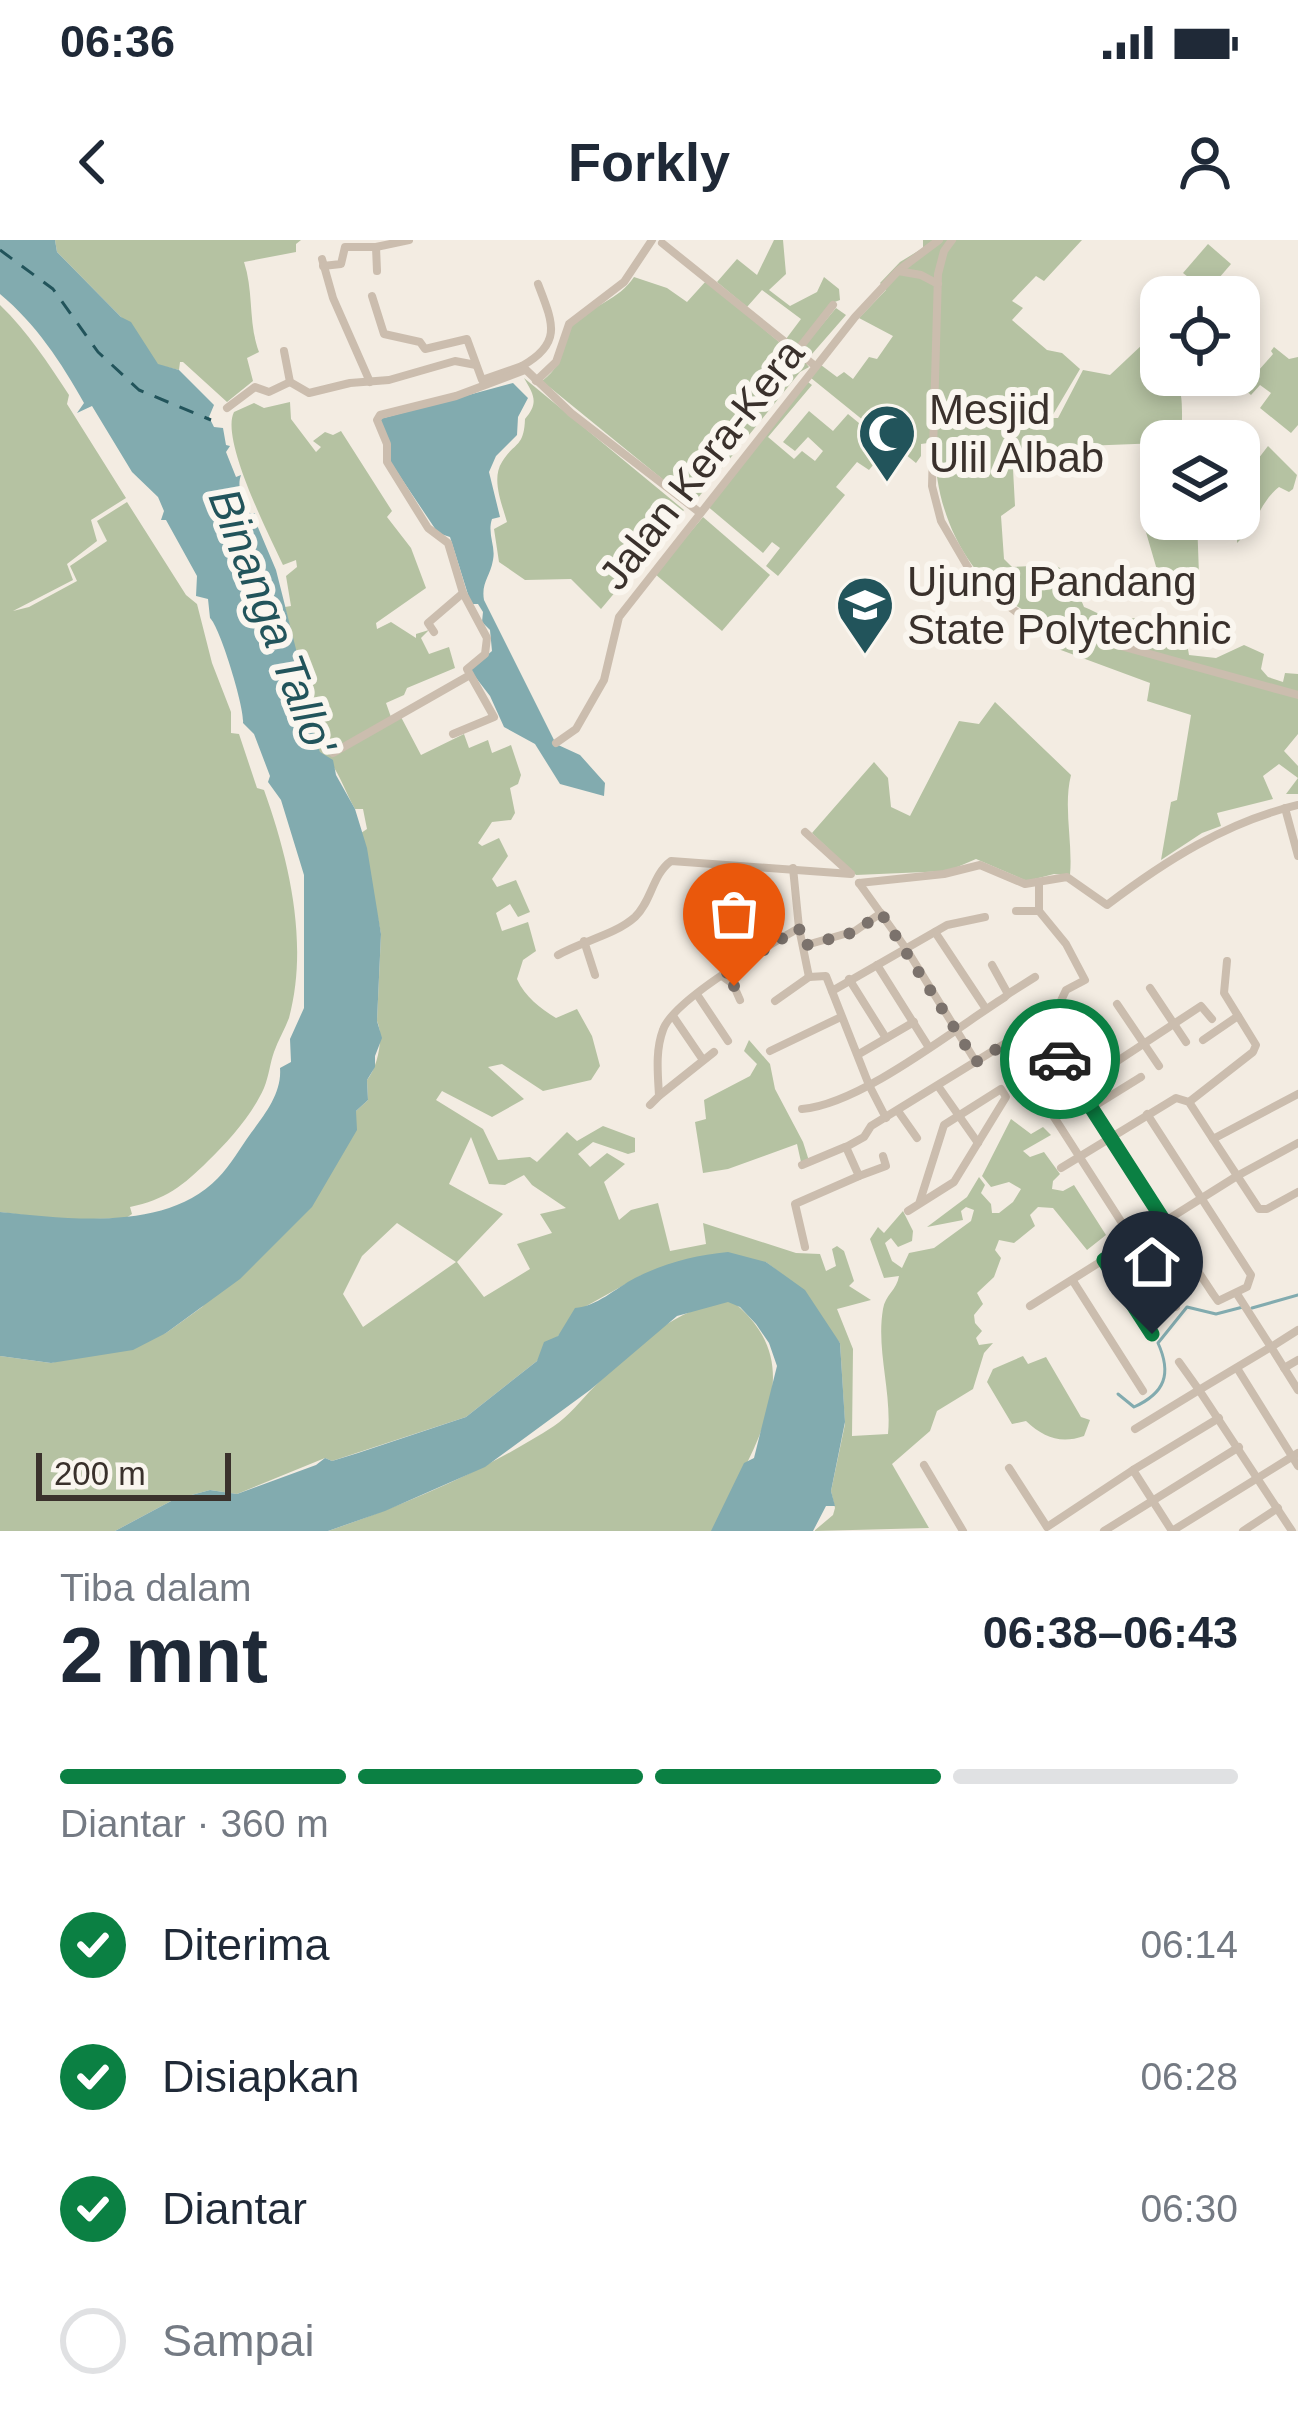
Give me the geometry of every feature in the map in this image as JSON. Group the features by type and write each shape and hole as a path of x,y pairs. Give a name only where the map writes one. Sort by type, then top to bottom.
{"street":[{"path":"952,240 944,251 938,284 932,486 941,520 976,581 1027,620 1298,695"},
{"path":"370,382 332,298 322,262 341,264 345,247 376,248 409,241"},
{"path":"453,734 494,717 467,667 485,654 488,643 463,593 448,543 428,528 387,462 387,444 376,419 556,362 571,321 624,281 657,242 814,365"},
{"name":"Jalan Kera-Kera","path":"556,743 576,729 604,680 619,617 814,365 898,271 932,242"},
{"path":"376,248 377,271"},
{"path":"898,271 938,284"},
{"path":"372,296 386,336 420,342 425,349 467,340 482,380 528,374 542,355 550,338 550,315 538,284"},
{"path":"796,351 833,305"},
{"path":"284,351 290,382 303,392 317,393 455,362 476,364"},
{"path":"528,374 699,512"},
{"path":"227,408 255,387 269,392 290,382"},
{"path":"434,632 428,623 463,593"},
{"path":"333,753 470,676"},
{"path":"859,883 980,865 1025,884 1067,877 1107,905 1201,841 1298,805"},
{"path":"1285,808 1298,856"},
{"path":"805,832 859,883 908,950 976,1062"},
{"path":"558,956 631,921 647,904 659,873 671,861 851,874"},
{"path":"793,868 809,977"},
{"path":"802,1165 846,1147 1035,1025 1059,1005 1066,989 1085,979 1066,944 1039,911 1040,883"},
{"path":"1016,911 1039,911"},
{"path":"803,946 855,932 881,913"},
{"path":"832,991 956,921 985,917"},
{"path":"659,1096 663,1027 722,976 799,928"},
{"path":"935,932 986,1009"},
{"path":"584,941 595,975"},
{"path":"1189,1102 1253,1052 1255,1040 1222,988 1227,961"},
{"path":"877,965 928,1046"},
{"path":"992,965 1008,994"},
{"path":"776,1001 809,977 826,975 886,1118"},
{"path":"722,976 733,984 740,1000"},
{"path":"802,1109 823,1106 869,1084 1035,976"},
{"path":"849,979 886,1038"},
{"path":"1150,988 1186,1042"},
{"path":"698,995 728,1041"},
{"path":"1117,1004 1159,1066"},
{"path":"1078,1087 1201,1006 1212,1018"},
{"path":"673,1016 704,1060"},
{"path":"1203,1040 1238,1016"},
{"path":"770,1051 842,1017"},
{"path":"859,1054 914,1022"},
{"path":"1088,1023 1115,1063"},
{"path":"1035,1025 1218,1301 1238,1294 1250,1284 1251,1275 1147,1114"},
{"path":"1055,1050 1024,1070 1176,1307"},
{"path":"650,1105 714,1052"},
{"path":"1091,1108 1141,1077"},
{"path":"938,1086 976,1139"},
{"path":"908,1211 945,1190 1006,1097 1001,1089 944,1125 919,1204"},
{"path":"1213,1139 1298,1094"},
{"path":"1060,1168 1176,1097 1189,1102 1254,1204 1262,1210 1298,1192"},
{"path":"985,1098 995,1114"},
{"path":"898,1112 917,1138"},
{"path":"1030,1306 1298,1142"},
{"path":"846,1147 859,1175"},
{"path":"806,1247 797,1202 884,1161 891,1176"},
{"path":"924,1183 945,1190"},
{"path":"1104,1260 1152,1334"},
{"path":"1073,1281 1143,1390"},
{"path":"1238,1294 1298,1390"},
{"path":"1135,1429 1298,1330"},
{"path":"1284,1368 1298,1360"},
{"path":"1179,1362 1292,1531"},
{"path":"1133,1471 1172,1531 1296,1459 1237,1368"},
{"path":"1009,1468 1046,1530 1220,1418"},
{"path":"1104,1531 1239,1447"},
{"path":"924,1466 963,1531"},
{"path":"1243,1531 1278,1508"}],"green space":[{"path":"55,240 301,240 296,252 244,262 259,352 247,358 253,381 227,402 183,362 179,370 158,365 121,317 57,252"},
{"path":"774,240 783,240 786,274 769,290 790,306 817,292 824,277 839,289 840,300 832,303 797,347 786,339 801,319 762,290 747,307 717,282 737,259 757,275"},
{"path":"923,240 1082,240 1044,281 1036,276 1012,301 1023,308 1012,320 1047,350 1062,353 1080,369 1051,418 1058,418 1083,370 1110,375 1140,347 1140,396 1181,396 1182,420 1140,420 1140,444 1083,446 1083,470 1045,473 1040,457 999,457 998,467 1013,469 1015,506 1001,516 1004,559 1012,567 1054,565 1070,573 1084,607 1101,615 1156,618 1173,625 1185,632 1189,655 1216,658 1244,645 1264,654 1261,669 1268,677 1283,682 1285,673 1298,674 1298,734 1284,751 1298,766 1298,778 1279,764 1263,776 1273,799 1217,813 1221,826 1161,860 1191,715 1147,701 1150,683 1050,646 1056,623 1003,597 965,554 942,500 935,442 921,444 916,463 811,378 821,365 837,377 844,372 853,379 869,357 877,359 893,336 859,318 886,290 880,283 900,262 923,248"},
{"path":"1208,244 1231,264 1221,276 1183,273"},
{"path":"634,277 667,288 687,302 706,281 796,356 836,308 846,315 805,362 809,367 800,372 693,504 542,381 557,365 574,324"},
{"path":"0,305 69,395 67,404 126,498 91,520 97,541 67,564 73,580 13,611 77,581 70,566 107,541 97,521 127,502 186,595 197,604 231,712 231,733 239,734 257,788 264,790 293,902 295,990 259,1098 232,1136 191,1177 164,1196 130,1207 132,1214 126,1218 61,1220 0,1212"},
{"path":"1274,347 1289,359 1298,357 1298,425 1291,433 1260,408 1271,393 1260,385 1260,369"},
{"path":"524,378 684,510 601,609 571,579 525,580 499,562 494,529 507,522 497,476 520,440 533,403"},
{"path":"808,382 812,385 768,437 794,459 802,451 815,461 823,451 808,437 795,451 783,442 809,411 833,431 848,414 888,447 869,470 857,462 836,487 845,495 778,576 766,566 780,548 772,542 763,553 706,505"},
{"path":"290,402 291,419 316,452 321,447 313,441 325,432 341,431 392,511 387,517 411,548 426,588 376,623 377,629 391,622 416,638 429,630 421,638 429,654 449,647 455,668 407,688 404,695 386,703 392,720 401,717 421,755 464,734 469,748 488,740 492,753 511,745 521,775 510,788 515,813 511,820 492,822 478,843 482,846 499,838 508,856 492,879 497,887 516,880 530,912 518,917 510,904 496,913 502,931 528,922 536,951 523,960 517,979 534,1002 556,1018 577,1009 592,1036 600,1066 591,1080 543,1091 502,1064 488,1067 524,1099 492,1117 442,1091 436,1100 483,1129 498,1160 530,1157 537,1162 567,1132 577,1141 603,1126 635,1138 635,1152 593,1142 578,1154 590,1167 607,1153 625,1164 604,1182 619,1220 631,1210 658,1203 670,1251 706,1244 703,1223 796,1253 820,1254 826,1271 836,1266 832,1249 837,1246 844,1251 854,1281 849,1286 871,1300 837,1309 853,1349 852,1436 888,1434 881,1324 884,1304 899,1276 884,1278 870,1239 878,1227 884,1233 903,1211 913,1231 912,1241 898,1247 891,1238 885,1243 892,1261 902,1268 909,1253 934,1248 971,1221 974,1210 966,1207 961,1211 963,1220 927,1227 967,1197 979,1177 992,1213 999,1213 1021,1189 1009,1182 991,1187 982,1176 1011,1119 1031,1134 1043,1127 1051,1135 1023,1151 1030,1157 1044,1152 1060,1174 1052,1189 1063,1191 1074,1185 1106,1235 1087,1250 1053,1208 1038,1207 1030,1215 1035,1226 1014,1243 999,1240 995,1250 1001,1258 994,1277 977,1293 983,1304 974,1315 982,1331 976,1338 979,1345 993,1343 984,1353 973,1389 937,1411 930,1431 892,1464 929,1528 814,1531 835,1508 831,1491 845,1424 840,1343 783,1275 766,1262 642,1275 581,1309 537,1361 466,1417 332,1461 325,1458 237,1494 210,1490 173,1500 115,1531 0,1531 0,1356 51,1363 166,1333 202,1307 355,1125 356,1111 368,1100 367,1080 380,1043 381,934 361,833 367,829 363,809 355,809 335,770 320,753 299,685 285,607 291,606 286,576 297,567 296,560 283,565 234,443 234,412 254,403 264,408","holes":["471,1137 489,1184 505,1185 524,1175 566,1208 540,1214 552,1233 517,1244 530,1269 484,1297 457,1262 503,1214 449,1184","397,1223 456,1262 363,1327 343,1294 362,1256"]},
{"path":"1268,446 1297,475 1293,489 1279,487 1260,510 1260,456"},
{"path":"703,517 770,575 722,631 655,574"},
{"path":"1148,540 1198,540 1199,575 1176,577 1157,570"},
{"path":"995,702 1071,775 1070,875 1027,881 976,859 948,871 856,875 812,833 874,762 888,778 891,807 910,816 959,721 979,724"},
{"path":"1298,778 1298,794 1286,794"},
{"path":"749,1040 770,1064 775,1089 810,1164 801,1162 797,1144 703,1173 695,1122 706,1119 704,1100 750,1076 757,1064 744,1051"},
{"path":"732,1301 757,1328 770,1355 773,1384 757,1443 715,1531 328,1531 387,1510 500,1458 565,1418 656,1331 692,1311"},
{"path":"1023,1356 1028,1364 1046,1357 1081,1417 1090,1420 1084,1436 1060,1439 1039,1432 1026,1421 1012,1424 987,1382 993,1369"}],"water":[{"name":"Binanga Tallo'","path":"0,240 55,240 57,252 131,322 158,364 179,370 214,405 209,417 214,427 223,428 230,446 226,452 236,477 241,475 241,495 250,513 255,513 276,570 300,665 299,685 320,752 333,760 355,809 367,848 381,934 377,1021 382,1038 367,1080 368,1100 356,1111 357,1130 312,1207 240,1279 166,1333 133,1350 51,1363 0,1356 0,1212 85,1219 144,1214 196,1195 222,1173 272,1103 280,1068 291,1062 290,1039 304,1008 304,875 281,800 268,782 254,734 243,723 208,599 196,596 197,576 166,520 161,520 164,511 158,497 132,472 92,406 77,413 84,403 66,373 36,331 0,294"},
{"path":"513,383 528,398 518,417 517,435 496,456 489,472 500,517 491,524 494,555 484,600 556,744 580,755 605,783 604,796 560,784 535,744 504,727 490,696 470,670 492,651 483,612 478,604 471,604 450,537 438,533 387,457 390,445 380,419"},
{"path":"728,1252 766,1262 805,1290 840,1343 845,1422 831,1491 835,1506 826,1506 813,1531 711,1531 744,1463 754,1458 777,1366 756,1324 728,1302 677,1316 590,1390 485,1467 385,1511 328,1531 115,1531 173,1500 210,1490 237,1494 325,1458 332,1461 466,1417 537,1361 544,1342 558,1336 575,1308 598,1301 658,1268"}],"waterway":[{"path":"1252,1308 1298,1295"},
{"path":"1118,1394 1134,1407 1159,1389 1165,1364 1158,1343 1187,1307 1216,1314 1243,1307"}],"ferry route":[{"path":"0,250 53,289 98,352 139,390 211,420"}],"way so far":[{"path":"734,986 722,976 799,928 803,946 855,932 881,913 976,1062 1035,1025 1060,1059"}],"place":[{"name":"Mesjid Ulil Albab","path":"887,484"},
{"name":"Ujung Pandang State Polytechnic","path":"865,656"}],"route":[{"path":"1060,1059 1164,1221 1104,1260 1152,1334"}]}
